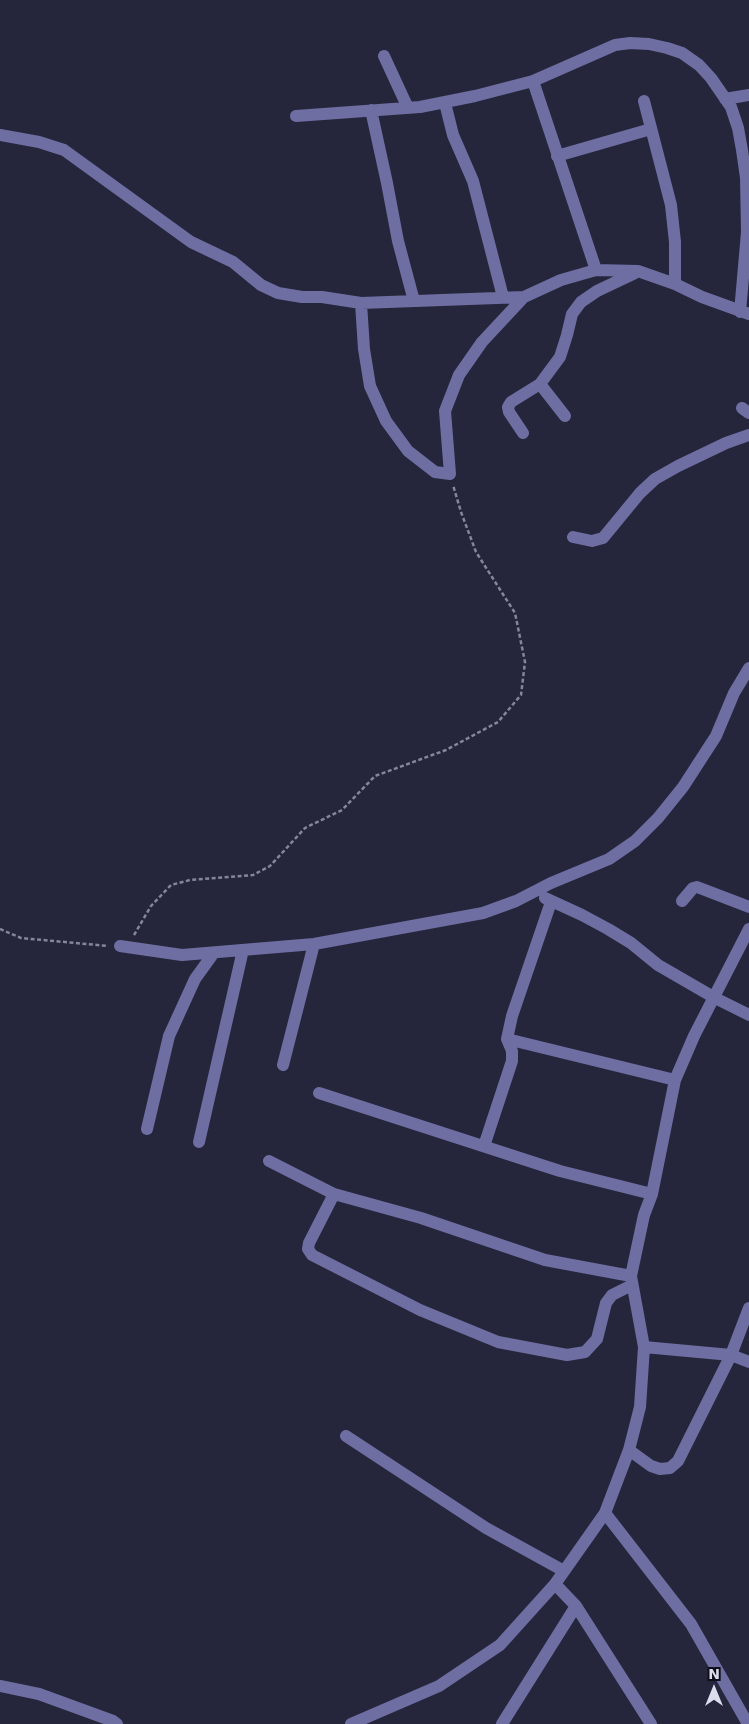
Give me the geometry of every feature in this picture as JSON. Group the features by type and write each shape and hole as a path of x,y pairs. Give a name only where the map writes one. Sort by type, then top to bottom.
{"street":[{"path":"296,116 408,108 445,103 533,81 615,45 630,43 649,44 682,53 700,65 731,107 738,128 746,178 745,313 638,271 596,270 561,280 524,297 482,342 459,375 445,411 450,474 434,472 408,452 386,421 370,386 364,349 361,303"},
{"path":"384,56 408,108"},
{"path":"533,81 596,270"},
{"path":"725,99 749,96"},
{"path":"644,101 671,205 675,242 674,284"},
{"path":"445,103 453,135 473,181 504,297"},
{"path":"371,110 388,183 398,240 414,301"},
{"path":"557,156 651,129"},
{"path":"0,135 39,142 64,150 191,242 233,262 261,285 278,293 361,303 524,297"},
{"path":"523,433 509,412 508,407 511,402 540,384 560,357 572,314 581,302 638,271"},
{"path":"540,384 565,416"},
{"path":"573,537 592,541 603,538 640,493 655,479 710,451 749,435"},
{"path":"120,946 182,955 213,954 314,944 482,913 498,908 609,859 635,841 658,818 683,787 716,736 734,693 749,668"},
{"path":"682,902 693,888 697,887 749,907"},
{"path":"534,892 550,902 582,915 608,929 658,965 715,998 749,1014"},
{"path":"484,1146 512,1061 512,1051 507,1039 512,1016 550,902"},
{"path":"351,1724 439,1686 500,1644 555,1584 605,1512 629,1450 640,1407 644,1347 631,1281 644,1215 652,1194 675,1080 694,1036 749,929"},
{"path":"283,1064 314,944"},
{"path":"199,1142 243,950"},
{"path":"147,1129 169,1036 195,979 213,954"},
{"path":"507,1039 675,1080"},
{"path":"318,1093 560,1171 652,1194"},
{"path":"269,1161 334,1194 421,1218 545,1260 631,1281"},
{"path":"334,1194 309,1243 308,1249 312,1255 420,1310 498,1342 567,1355 585,1352 597,1339 606,1303 612,1295 631,1281"},
{"path":"629,1450 651,1466 660,1469 674,1466 731,1355 749,1308"},
{"path":"644,1347 731,1355 749,1362"},
{"path":"346,1436 486,1528 564,1571"},
{"path":"605,1512 691,1624 748,1724"},
{"path":"555,1584 576,1606 651,1724"},
{"path":"502,1724 576,1606"},
{"path":"0,1686 39,1694 117,1724"}],"path":[{"path":"0,929 21,938 120,946 135,934 151,906 171,885 190,880 253,875 270,866 305,828 342,810 375,776 446,750 498,722 522,695 525,662 515,613 476,552 461,512 450,474"}]}
